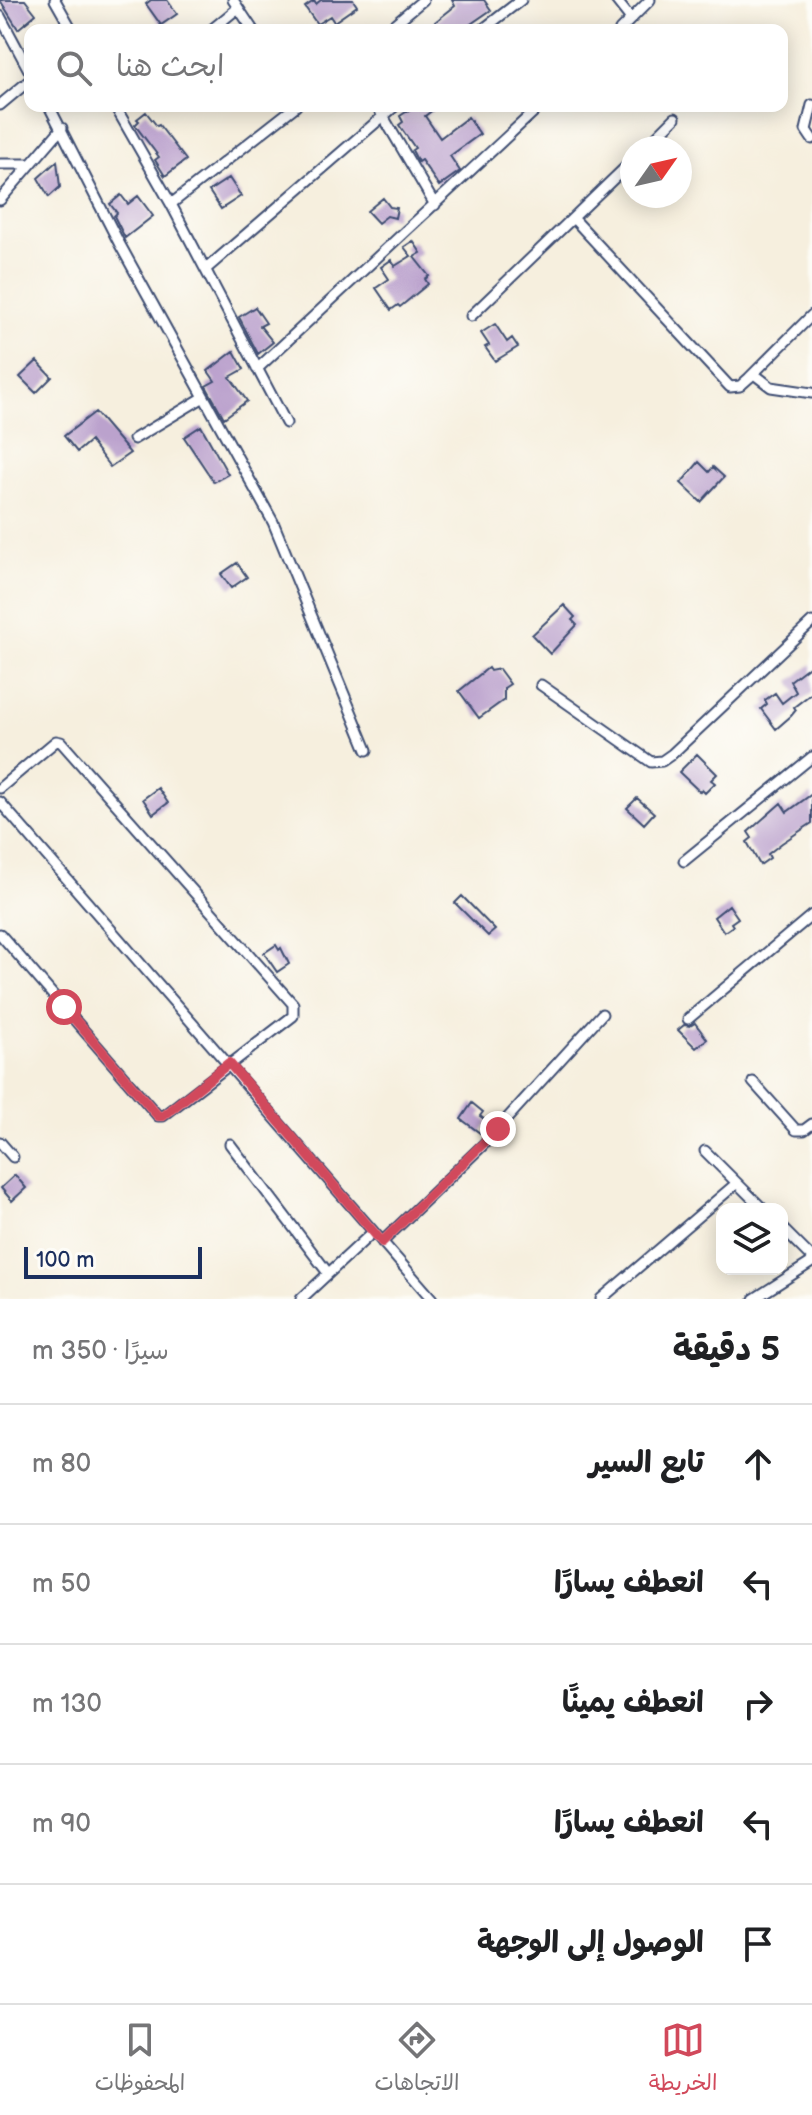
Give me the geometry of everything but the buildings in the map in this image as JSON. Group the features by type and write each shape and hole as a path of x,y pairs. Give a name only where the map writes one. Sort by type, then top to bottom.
{"street":[{"path":"55,0 69,24"},
{"path":"394,24 423,0"},
{"path":"490,24 521,0"},
{"path":"616,0 631,19"},
{"path":"626,24 650,0"},
{"path":"217,24 236,4 249,24"},
{"path":"0,16 24,61"},
{"path":"0,105 24,85"},
{"path":"812,105 806,130 812,139"},
{"path":"53,112 119,243 273,522 367,750"},
{"path":"118,112 171,204 286,423"},
{"path":"171,204 288,112"},
{"path":"381,112 435,205"},
{"path":"206,269 390,112"},
{"path":"257,369 534,112"},
{"path":"657,136 675,118"},
{"path":"0,200 62,128"},
{"path":"0,164 29,164"},
{"path":"471,316 620,173"},
{"path":"574,219 727,385 735,388 754,374 812,315"},
{"path":"754,374 771,387 812,393"},
{"path":"134,439 204,397"},
{"path":"541,685 651,762 657,762 672,754 812,622"},
{"path":"0,788 56,741 61,742 293,1004 293,1016 163,1116 158,1116 0,934"},
{"path":"684,861 812,757"},
{"path":"0,802 432,1299"},
{"path":"688,1019 812,915"},
{"path":"382,1242 483,1145 602,1014"},
{"path":"753,1082 796,1130 804,1130 812,1124"},
{"path":"0,1142 13,1157"},
{"path":"230,1144 328,1273"},
{"path":"705,1151 757,1203"},
{"path":"601,1299 737,1183"},
{"path":"301,1299 373,1232"},
{"path":"754,1299 812,1260 788,1234"}],"route":[{"path":"64,1007 158,1116 163,1116 229,1063 382,1242 498,1129"}]}
